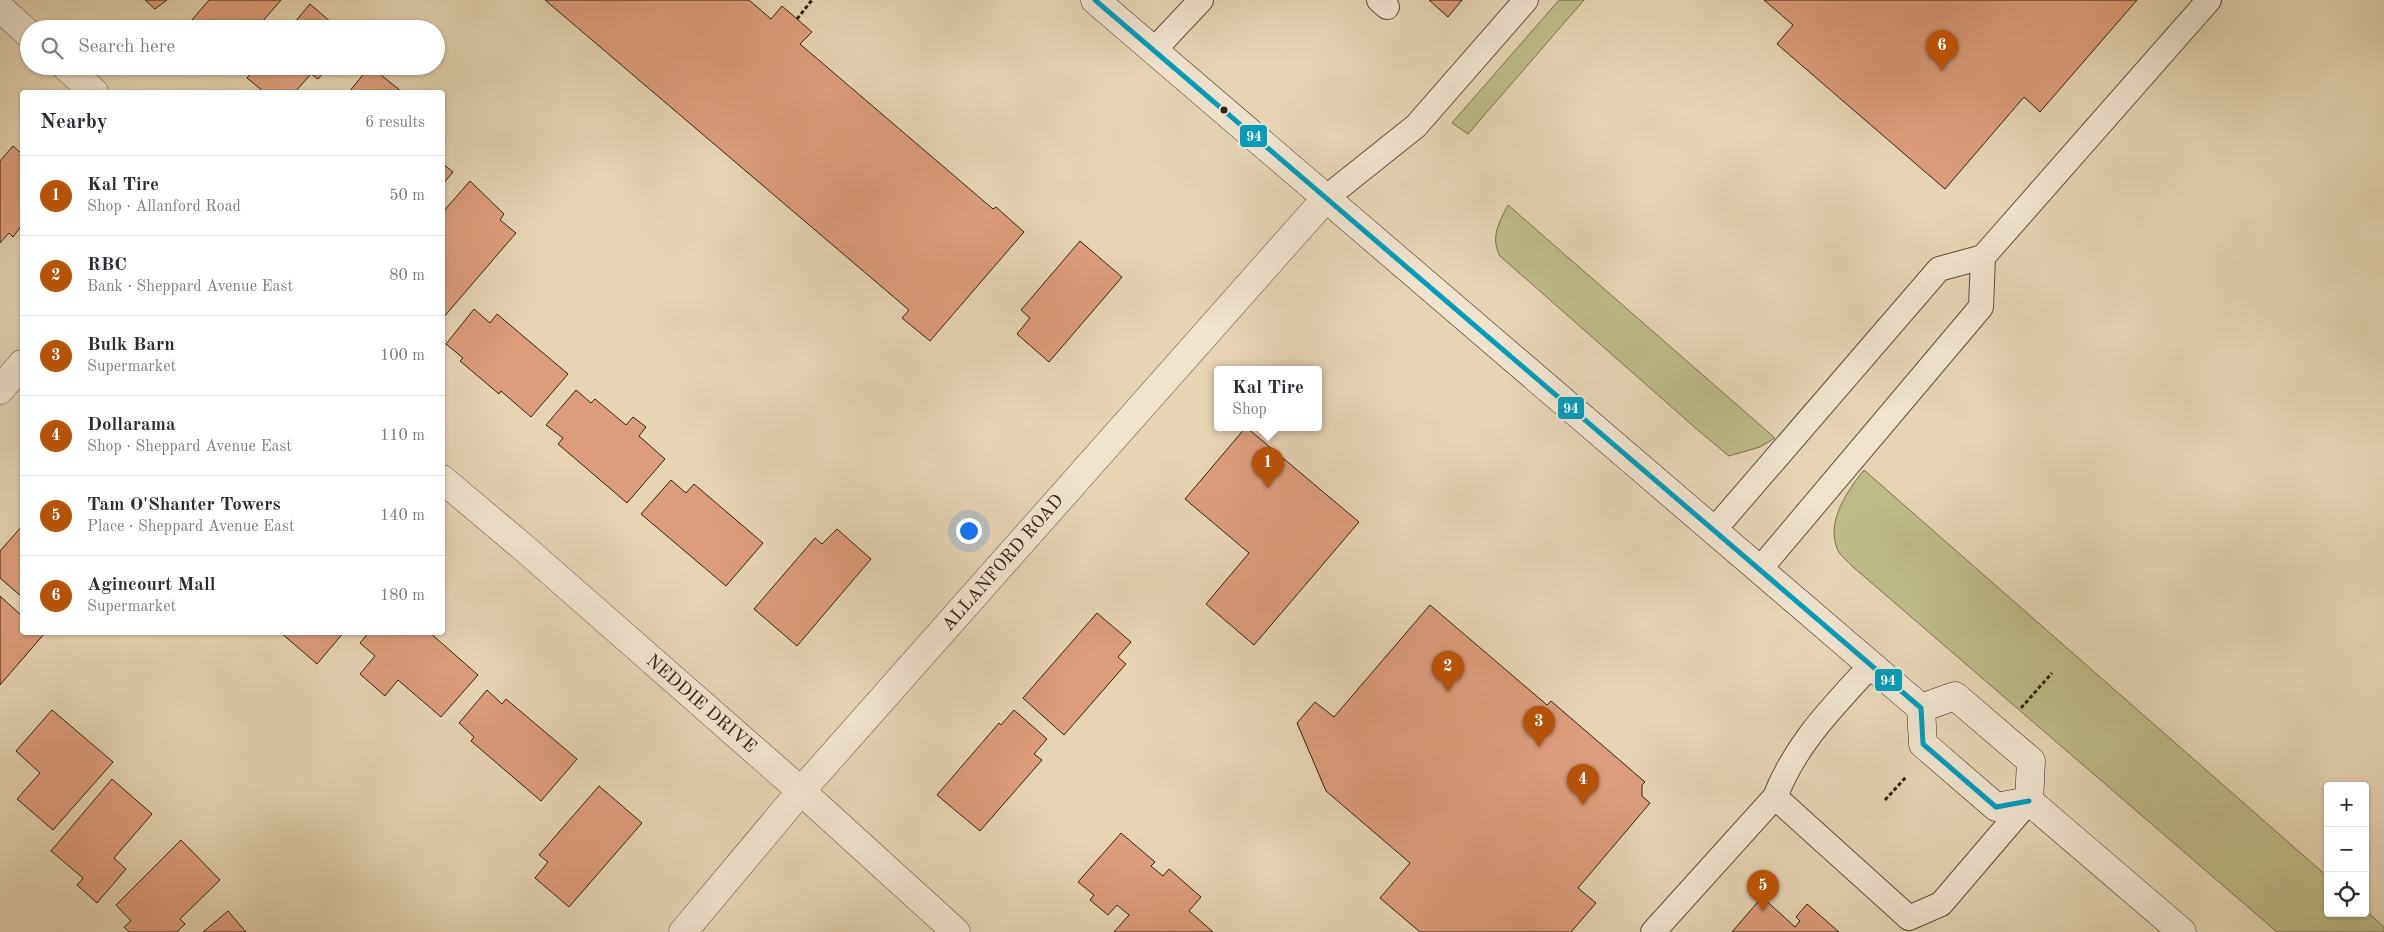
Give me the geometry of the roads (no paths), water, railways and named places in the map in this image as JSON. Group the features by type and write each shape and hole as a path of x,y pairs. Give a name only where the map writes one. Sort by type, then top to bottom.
{"street":[{"path":"1095,0 1921,708 1923,744 1944,763 1996,807 2029,801"},
{"path":"0,8 20,26"},
{"path":"75,75 92,90"},
{"name":"ALLANFORD ROAD","path":"682,932 802,790 1326,197"},
{"path":"0,390 20,366"},
{"name":"NEDDIE DRIVE","path":"445,482 802,790 956,932"},
{"path":"1921,708 1955,696 2031,761 2029,801"},
{"path":"2029,801 2182,932"}],"lane":[{"path":"1154,50 1201,0"},
{"path":"1326,197 1416,126 1526,0"},
{"path":"1714,530 1939,269 1983,257 2208,0"},
{"path":"1760,569 1981,307 1983,257"},
{"path":"1653,932 1775,797 1786,770 1809,734 1871,665"},
{"path":"1775,797 1909,918 1941,904 2029,801"}],"place":[{"name":"Agincourt Mall","path":"1942,71"},
{"name":"Kal Tire","path":"1268,488"},
{"name":"RBC","path":"1448,692"},
{"name":"Bulk Barn","path":"1539,747"},
{"name":"Dollarama","path":"1583,805"},
{"name":"Tam O'Shanter Towers","path":"1763,911"}]}
